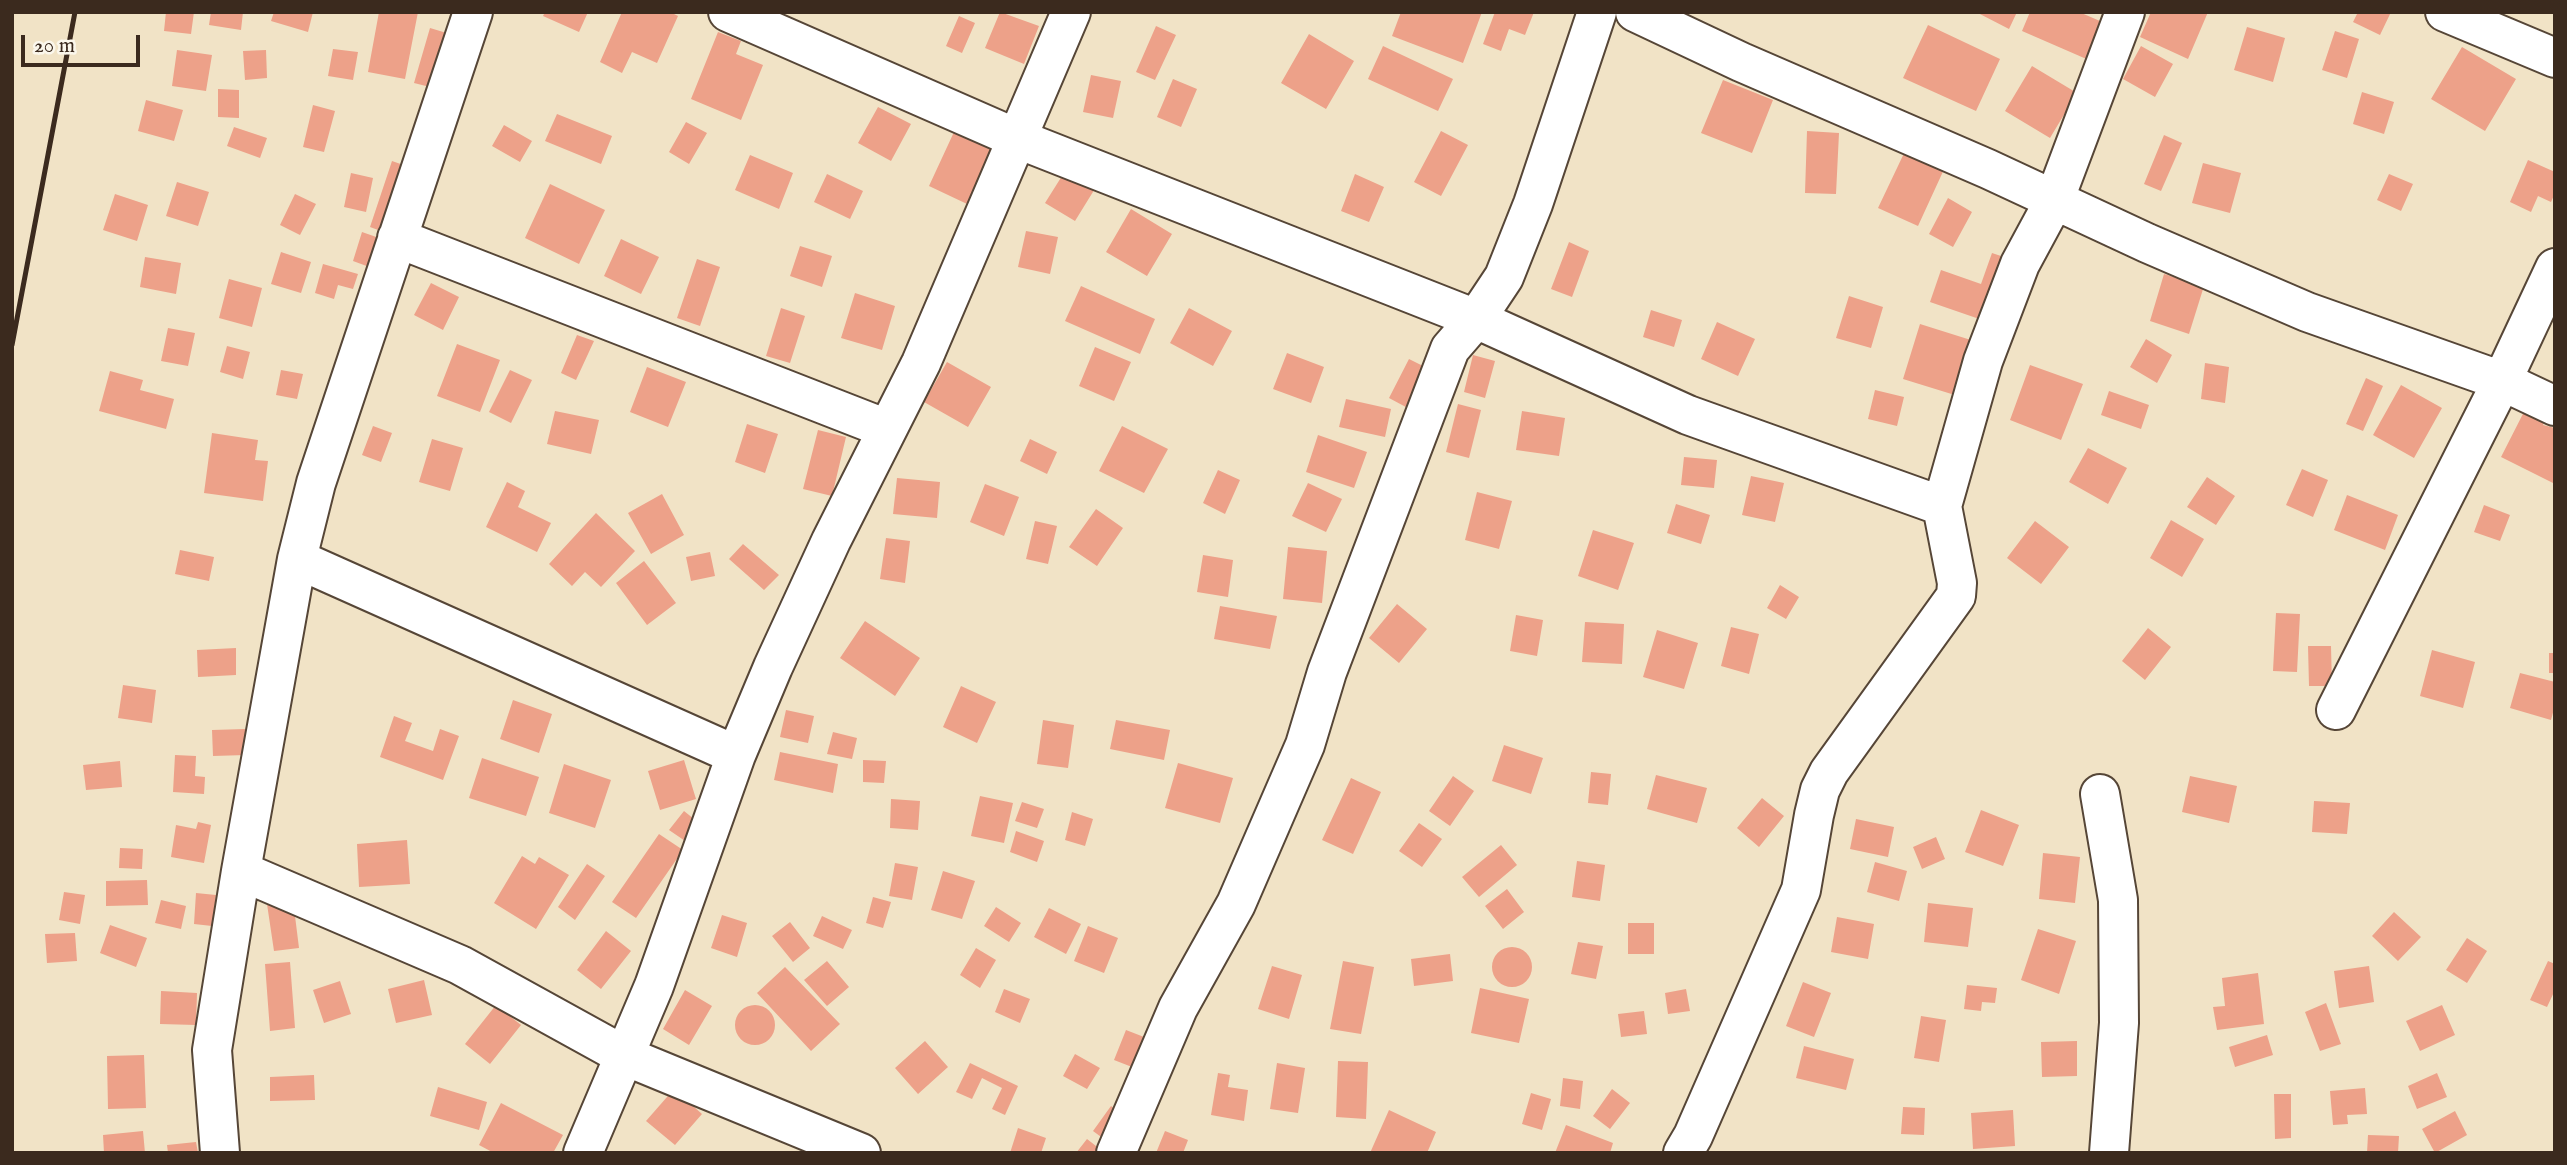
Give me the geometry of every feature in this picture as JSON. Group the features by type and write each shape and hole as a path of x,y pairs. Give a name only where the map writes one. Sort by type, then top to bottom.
{"street":[{"path":"220,1153 212,1050 241,870 297,559 316,483 474,12"},
{"path":"727,12 1018,139 1476,319 1689,415 1942,506"},
{"path":"583,1153 654,986 736,755 831,541 921,363 1072,12"},
{"path":"1116,1153 1178,1008 1236,904 1305,745 1327,672 1450,349 1476,319 1504,278 1533,204 1597,12"},
{"path":"1635,12 1741,62 2307,312 2502,380 2555,406"},
{"path":"1683,1153 1693,1136 1801,890 1820,790 1829,772 1956,596 1957,583 1942,506 1983,360 2020,264 2054,201 2125,12"},
{"path":"2445,12 2555,58"},
{"path":"397,239 887,429"},
{"path":"2336,710 2502,380 2555,268"},
{"path":"297,559 736,755"},
{"path":"2100,794 2118,900 2119,1023 2109,1153"},
{"path":"241,870 460,965 625,1056 861,1153"}],"building":[{"path":"166,12 194,12 191,34 164,31"},
{"path":"211,12 243,12 241,30 209,25"},
{"path":"274,12 313,12 308,32 271,21"},
{"path":"379,12 418,12 405,79 368,72"},
{"path":"545,12 588,12 579,32 543,16"},
{"path":"622,12 670,12 678,16 657,63 632,52 622,73 600,62"},
{"path":"1000,12 1039,26 1024,64 985,48"},
{"path":"1401,12 1482,12 1463,63 1392,36"},
{"path":"1495,12 1534,12 1525,35 1509,29 1501,51 1483,44"},
{"path":"1976,12 2017,12 2009,29"},
{"path":"2030,12 2079,12 2107,24 2091,61 2022,31"},
{"path":"2151,12 2208,12 2188,59 2140,37"},
{"path":"2358,12 2391,12 2380,35 2353,22"},
{"path":"959,16 975,23 962,53 946,46"},
{"path":"1928,25 2000,59 1976,111 1903,78"},
{"path":"1156,26 1176,35 1155,80 1136,72"},
{"path":"2247,27 2285,38 2273,82 2234,70"},
{"path":"430,28 450,34 434,88 414,83"},
{"path":"2335,31 2359,39 2347,78 2322,70"},
{"path":"718,32 741,41 736,54 763,65 741,120 691,99"},
{"path":"1309,34 1354,61 1326,109 1281,83"},
{"path":"1383,46 1453,79 1438,111 1368,79"},
{"path":"2141,46 2173,64 2155,97 2123,79"},
{"path":"2462,47 2516,79 2485,131 2431,99"},
{"path":"333,49 358,52 353,80 328,76"},
{"path":"177,50 212,55 206,91 172,86"},
{"path":"266,50 267,78 245,80 243,51"},
{"path":"2032,66 2077,93 2050,138 2005,111"},
{"path":"1091,75 1121,81 1113,118 1083,112"},
{"path":"1173,79 1197,89 1181,127 1157,117"},
{"path":"1723,80 1773,100 1752,153 1701,133"},
{"path":"218,89 239,90 239,118 218,117"},
{"path":"2362,92 2394,102 2384,134 2353,124"},
{"path":"146,100 183,110 174,141 138,131"},
{"path":"313,105 335,111 324,152 303,147"},
{"path":"878,107 911,124 891,161 858,143"},
{"path":"557,114 612,136 601,164 545,141"},
{"path":"686,122 707,133 689,164 669,152"},
{"path":"504,125 532,141 520,162 492,146"},
{"path":"234,127 267,138 260,158 227,146"},
{"path":"1441,131 1468,145 1441,196 1414,182"},
{"path":"1807,131 1839,133 1836,194 1805,193"},
{"path":"954,132 1009,158 984,212 929,186"},
{"path":"2164,135 2182,143 2161,191 2144,184"},
{"path":"1907,147 1946,165 1918,226 1878,208"},
{"path":"750,155 793,173 779,209 735,190"},
{"path":"2528,160 2555,172 2555,193 2551,202 2538,196 2531,212 2510,202"},
{"path":"392,161 412,168 389,234 370,227"},
{"path":"2203,163 2241,173 2230,213 2192,203"},
{"path":"1067,168 1096,187 1075,221 1045,203"},
{"path":"351,173 373,178 366,212 344,207"},
{"path":"827,174 863,191 850,219 814,202"},
{"path":"1355,174 1384,187 1369,222 1341,211"},
{"path":"2389,174 2413,184 2401,211 2377,200"},
{"path":"177,182 209,192 198,226 166,216"},
{"path":"550,184 605,210 579,264 525,238"},
{"path":"115,194 148,205 137,241 103,230"},
{"path":"295,194 316,204 300,235 280,225"},
{"path":"1948,198 1972,212 1953,247 1929,234"},
{"path":"1131,209 1172,234 1147,276 1106,252"},
{"path":"1026,231 1058,237 1050,274 1018,267"},
{"path":"362,232 382,239 372,268 353,261"},
{"path":"621,239 659,257 641,294 604,276"},
{"path":"1569,242 1589,251 1572,297 1551,289"},
{"path":"800,246 832,256 822,287 790,276"},
{"path":"281,252 311,262 301,293 271,284"},
{"path":"1992,253 2010,259 1988,322 1930,302 1941,270 1981,284"},
{"path":"145,257 181,263 176,294 140,287"},
{"path":"697,259 720,267 700,326 677,318"},
{"path":"323,264 358,274 353,289 338,285 334,299 315,293"},
{"path":"2164,274 2204,286 2189,334 2150,321"},
{"path":"229,279 262,288 252,327 219,318"},
{"path":"431,283 459,297 443,330 414,315"},
{"path":"1081,286 1155,319 1140,354 1065,321"},
{"path":"855,293 895,306 882,350 841,338"},
{"path":"1849,296 1883,307 1871,348 1836,338"},
{"path":"781,308 805,316 790,363 766,356"},
{"path":"1189,308 1232,331 1213,366 1170,343"},
{"path":"1651,310 1682,320 1674,347 1643,337"},
{"path":"1717,322 1755,339 1738,376 1701,359"},
{"path":"1920,324 1974,341 1958,396 1903,379"},
{"path":"168,328 195,333 188,366 161,361"},
{"path":"577,335 594,341 576,380 561,373"},
{"path":"2146,339 2172,355 2157,383 2130,367"},
{"path":"457,344 500,360 480,412 437,396"},
{"path":"227,346 250,352 243,379 220,372"},
{"path":"1095,347 1131,362 1114,401 1079,386"},
{"path":"1287,353 1324,367 1311,403 1273,389"},
{"path":"1473,355 1495,361 1485,398 1464,392"},
{"path":"1409,359 1439,374 1419,414 1389,398"},
{"path":"947,362 991,387 968,427 924,402"},
{"path":"2205,363 2229,367 2225,403 2201,399"},
{"path":"2030,365 2083,384 2061,440 2010,420"},
{"path":"647,367 686,382 668,427 630,412"},
{"path":"281,370 303,374 297,399 276,395"},
{"path":"510,370 532,380 511,423 489,412"},
{"path":"110,371 143,380 140,390 174,399 166,429 99,411"},
{"path":"2366,378 2383,386 2363,431 2346,424"},
{"path":"2401,385 2442,408 2414,458 2373,435"},
{"path":"1875,390 1904,397 1897,426 1868,419"},
{"path":"2109,391 2149,405 2141,429 2101,415"},
{"path":"1346,399 1391,409 1385,437 1339,427"},
{"path":"2529,402 2549,412 2543,425 2555,428 2555,484 2501,457"},
{"path":"1458,404 1481,410 1469,458 1446,452"},
{"path":"555,411 599,420 591,454 547,444"},
{"path":"1522,411 1565,418 1559,456 1516,450"},
{"path":"747,424 778,434 765,473 735,462"},
{"path":"373,426 392,433 381,462 362,455"},
{"path":"1122,426 1168,449 1144,493 1099,471"},
{"path":"818,430 846,437 832,496 803,489"},
{"path":"212,433 258,440 255,460 268,461 263,501 204,493"},
{"path":"1318,435 1367,452 1354,488 1306,472"},
{"path":"432,439 463,448 450,491 419,482"},
{"path":"1030,439 1057,452 1047,474 1020,461"},
{"path":"2088,448 2127,468 2108,504 2069,482"},
{"path":"1684,457 1717,460 1714,488 1681,485"},
{"path":"2302,469 2328,480 2313,517 2286,505"},
{"path":"1218,470 1240,480 1225,514 1203,503"},
{"path":"1751,476 1784,483 1775,522 1742,515"},
{"path":"2207,477 2235,496 2216,525 2187,507"},
{"path":"897,478 940,482 937,518 893,514"},
{"path":"507,482 525,491 518,507 551,523 537,552 486,527"},
{"path":"1308,483 1342,499 1326,532 1292,516"},
{"path":"985,484 1019,497 1004,536 970,522"},
{"path":"1477,492 1512,501 1499,549 1465,540"},
{"path":"662,494 684,535 651,554 628,513"},
{"path":"2347,495 2398,515 2385,550 2334,530"},
{"path":"1676,504 1710,515 1701,544 1667,533"},
{"path":"2484,505 2510,515 2500,541 2474,532"},
{"path":"1096,509 1123,528 1097,566 1069,547"},
{"path":"596,513 635,551 601,587 585,572 572,586 549,564"},
{"path":"2171,520 2204,539 2182,577 2150,558"},
{"path":"1035,521 1057,526 1048,564 1026,559"},
{"path":"2035,521 2069,547 2041,584 2007,558"},
{"path":"1593,530 1634,543 1618,590 1578,576"},
{"path":"886,538 910,541 905,583 880,579"},
{"path":"743,544 779,575 764,590 729,559"},
{"path":"1288,547 1327,551 1322,603 1283,599"},
{"path":"180,550 214,557 209,581 175,574"},
{"path":"710,552 715,576 691,581 686,557"},
{"path":"1203,555 1233,560 1228,597 1197,592"},
{"path":"644,561 676,603 647,625 616,583"},
{"path":"1780,585 1799,597 1786,619 1767,608"},
{"path":"1397,604 1427,629 1399,663 1369,638"},
{"path":"1220,606 1277,616 1270,649 1214,639"},
{"path":"2276,613 2300,614 2297,672 2273,671"},
{"path":"1516,615 1543,620 1537,656 1510,651"},
{"path":"865,621 920,658 895,696 840,658"},
{"path":"1585,622 1624,624 1622,664 1582,662"},
{"path":"1731,627 1759,634 1749,674 1721,666"},
{"path":"2148,628 2171,647 2145,680 2122,661"},
{"path":"1657,630 1698,643 1684,689 1643,677"},
{"path":"2308,646 2331,646 2332,686 2309,686"},
{"path":"236,648 236,675 198,677 197,650"},
{"path":"2432,650 2475,662 2463,708 2420,696"},
{"path":"2549,653 2555,653 2555,673 2549,673"},
{"path":"2520,673 2555,682 2555,705 2551,720 2510,708"},
{"path":"123,685 156,690 152,723 118,718"},
{"path":"961,686 996,702 977,743 943,727"},
{"path":"513,700 552,714 539,753 500,739"},
{"path":"786,710 814,716 808,743 780,737"},
{"path":"394,716 412,723 405,741 433,751 440,729 459,736 443,780 380,757"},
{"path":"1043,720 1074,725 1068,768 1037,764"},
{"path":"1116,720 1170,730 1164,760 1110,749"},
{"path":"245,729 246,755 213,756 212,730"},
{"path":"833,732 857,738 852,759 827,754"},
{"path":"1504,745 1543,758 1531,794 1492,781"},
{"path":"780,752 838,764 833,793 774,780"},
{"path":"175,755 196,756 195,776 205,777 204,794 173,792"},
{"path":"482,758 539,777 526,816 469,798"},
{"path":"684,760 696,799 660,810 648,771"},
{"path":"863,760 886,761 884,783 863,782"},
{"path":"120,761 122,787 86,790 83,765"},
{"path":"1178,763 1233,778 1220,823 1165,808"},
{"path":"564,764 611,780 595,828 549,813"},
{"path":"1591,772 1611,774 1608,805 1588,803"},
{"path":"1656,775 1707,788 1697,823 1647,809"},
{"path":"1453,776 1474,791 1450,826 1429,811"},
{"path":"2190,776 2237,786 2229,823 2182,812"},
{"path":"1351,778 1381,792 1353,854 1322,840"},
{"path":"980,796 1013,803 1004,843 971,836"},
{"path":"1762,798 1784,816 1759,847 1737,828"},
{"path":"891,799 920,801 918,830 890,828"},
{"path":"2314,801 2350,803 2347,834 2312,832"},
{"path":"1022,802 1044,809 1037,828 1015,821"},
{"path":"1981,810 2019,825 2003,866 1965,852"},
{"path":"684,811 704,827 691,845 669,830"},
{"path":"1072,812 1093,819 1085,846 1065,840"},
{"path":"1856,819 1894,827 1888,857 1850,849"},
{"path":"198,822 211,825 204,863 171,857 176,825 196,829"},
{"path":"1419,823 1442,839 1422,867 1399,851"},
{"path":"1016,831 1044,841 1037,862 1010,852"},
{"path":"659,834 683,850 636,918 612,902"},
{"path":"1936,837 1945,859 1922,869 1913,847"},
{"path":"407,840 410,884 359,887 357,844"},
{"path":"1501,845 1517,865 1479,897 1462,877"},
{"path":"120,848 143,849 142,869 119,868"},
{"path":"2043,853 2080,857 2075,903 2039,899"},
{"path":"522,856 535,864 539,857 569,875 536,929 494,903"},
{"path":"1577,861 1605,865 1600,901 1572,897"},
{"path":"1875,862 1907,871 1899,901 1867,892"},
{"path":"895,863 918,867 912,900 889,896"},
{"path":"587,864 605,876 575,920 558,907"},
{"path":"943,871 975,881 962,919 931,910"},
{"path":"147,880 148,905 106,906 106,881"},
{"path":"1507,889 1524,912 1503,929 1485,906"},
{"path":"64,892 85,895 80,924 59,920"},
{"path":"196,893 216,895 212,926 194,924"},
{"path":"873,897 891,902 883,928 866,923"},
{"path":"161,900 186,906 181,929 155,923"},
{"path":"293,900 299,948 274,951 267,904"},
{"path":"1928,903 1973,908 1968,947 1924,942"},
{"path":"996,907 1021,923 1009,942 984,926"},
{"path":"1049,908 1081,924 1066,954 1034,937"},
{"path":"2394,912 2421,937 2398,961 2372,936"},
{"path":"722,915 747,923 737,957 711,948"},
{"path":"822,916 852,930 843,949 813,936"},
{"path":"1837,917 1874,924 1868,959 1831,952"},
{"path":"790,922 810,948 793,962 772,936"},
{"path":"1628,923 1654,923 1654,954 1628,954"},
{"path":"110,925 147,938 136,967 100,953"},
{"path":"1088,926 1118,938 1104,973 1074,961"},
{"path":"2038,929 2076,941 2059,994 2021,980"},
{"path":"606,931 631,951 601,989 577,970"},
{"path":"75,933 77,961 47,963 45,934"},
{"path":"2467,938 2487,951 2467,983 2446,970"},
{"path":"1578,942 1603,946 1596,979 1571,974"},
{"path":"1512,947 1520,948 1526,953 1531,959 1531,975 1526,981 1520,986 1512,987 1504,986 1498,981 1493,975 1492,967 1493,959 1498,953 1504,948"},
{"path":"976,948 996,960 980,988 960,975"},
{"path":"1450,954 1453,981 1414,986 1411,959"},
{"path":"827,961 849,987 827,1006 804,980"},
{"path":"1343,961 1374,967 1361,1034 1330,1029"},
{"path":"2548,961 2555,964 2555,990 2547,1007 2530,1000"},
{"path":"290,962 295,1028 270,1031 265,964"},
{"path":"1272,966 1302,975 1289,1019 1258,1009"},
{"path":"2369,966 2374,1002 2339,1008 2334,971"},
{"path":"785,967 840,1024 811,1051 757,993"},
{"path":"2258,973 2264,1024 2217,1030 2213,1007 2225,1006 2222,978"},
{"path":"424,980 432,1015 396,1023 388,989"},
{"path":"340,981 351,1014 324,1023 313,990"},
{"path":"1803,982 1831,993 1814,1037 1786,1026"},
{"path":"1967,985 1997,988 1995,1003 1982,1002 1981,1011 1964,1009"},
{"path":"1480,988 1529,999 1519,1043 1471,1033"},
{"path":"1004,989 1030,999 1020,1023 995,1012"},
{"path":"1686,989 1690,1011 1668,1014 1665,993"},
{"path":"685,990 712,1006 689,1045 663,1029"},
{"path":"161,991 197,993 196,1025 160,1024"},
{"path":"2326,1003 2341,1044 2320,1051 2305,1012"},
{"path":"496,1005 521,1025 490,1064 465,1044"},
{"path":"755,1005 763,1006 769,1011 774,1017 774,1033 769,1039 763,1044 755,1045 747,1044 741,1039 736,1033 735,1025 736,1017 741,1011 747,1006"},
{"path":"2442,1005 2455,1035 2420,1051 2406,1021"},
{"path":"1644,1011 1647,1034 1621,1037 1618,1014"},
{"path":"1921,1016 1946,1020 1939,1062 1914,1058"},
{"path":"1126,1030 1144,1037 1132,1067 1114,1060"},
{"path":"2267,1035 2273,1055 2235,1067 2229,1047"},
{"path":"925,1041 948,1067 918,1094 895,1068"},
{"path":"2077,1041 2077,1076 2042,1077 2041,1042"},
{"path":"1804,1046 1854,1059 1846,1090 1796,1078"},
{"path":"1075,1054 1100,1068 1087,1089 1063,1076"},
{"path":"144,1055 146,1108 108,1109 107,1056"},
{"path":"1338,1061 1368,1062 1366,1119 1336,1117"},
{"path":"970,1063 1018,1086 1005,1115 992,1109 1002,1088 982,1078 972,1099 956,1092"},
{"path":"1277,1063 1305,1068 1298,1113 1270,1109"},
{"path":"1218,1073 1230,1075 1228,1087 1248,1090 1244,1121 1211,1115"},
{"path":"2437,1073 2447,1097 2417,1109 2408,1086"},
{"path":"314,1075 315,1100 270,1101 270,1077"},
{"path":"1563,1078 1583,1081 1580,1109 1560,1106"},
{"path":"438,1087 487,1102 479,1130 430,1116"},
{"path":"2365,1088 2367,1114 2347,1115 2348,1124 2333,1125 2330,1091"},
{"path":"674,1089 702,1114 675,1145 646,1121"},
{"path":"1612,1089 1630,1103 1610,1129 1593,1116"},
{"path":"1531,1093 1551,1099 1542,1130 1522,1124"},
{"path":"2274,1094 2291,1094 2291,1138 2275,1139"},
{"path":"501,1103 563,1135 553,1153 494,1153 479,1145"},
{"path":"1111,1106 1126,1117 1108,1142 1093,1131"},
{"path":"1903,1107 1925,1108 1924,1135 1901,1134"},
{"path":"1389,1110 1436,1132 1427,1153 1370,1153"},
{"path":"2013,1110 2015,1146 1973,1149 1971,1113"},
{"path":"2455,1111 2467,1135 2435,1153 2422,1129"},
{"path":"1566,1125 1613,1143 1610,1153 1555,1153"},
{"path":"1018,1128 1046,1138 1041,1153 1010,1153"},
{"path":"143,1131 145,1153 104,1153 103,1135"},
{"path":"1165,1131 1188,1140 1183,1153 1156,1153"},
{"path":"2368,1135 2399,1136 2398,1153 2367,1153"},
{"path":"1087,1139 1105,1153 1076,1153"},
{"path":"196,1142 198,1153 168,1153 167,1145"}],"railway":[{"path":"12,345 75,12"}]}
